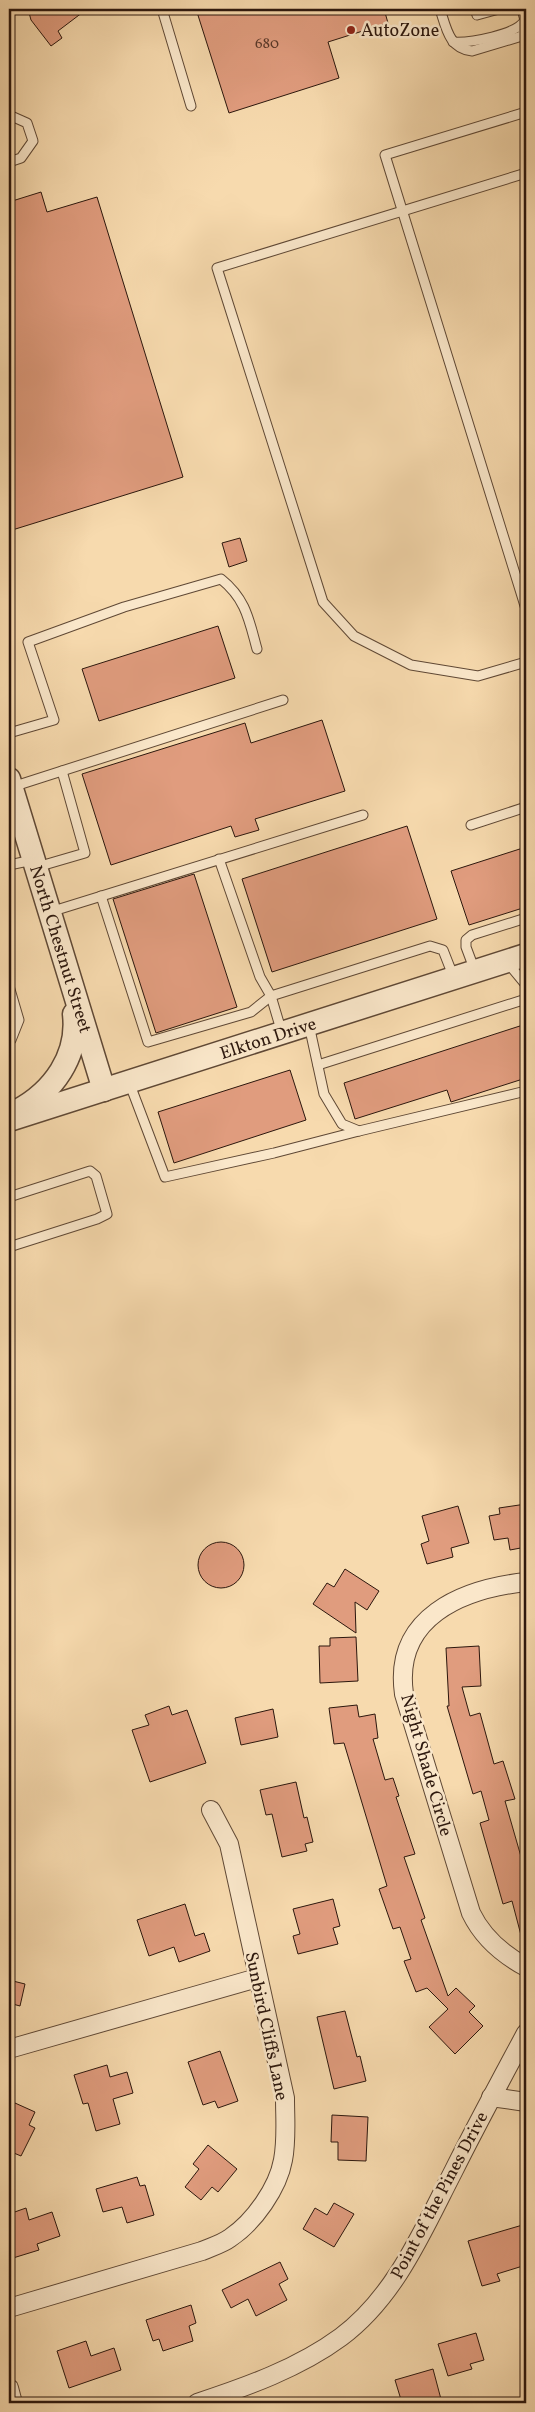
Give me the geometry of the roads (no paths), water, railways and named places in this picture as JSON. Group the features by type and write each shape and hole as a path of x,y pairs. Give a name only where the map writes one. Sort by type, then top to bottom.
{"street":[{"name":"North Chestnut Street","path":"10,783 104,1090"},
{"name":"Elkton Drive","path":"9,1120 517,958"},
{"path":"9,1116 40,1095 54,1082 66,1062 74,1039 75,1023 69,976"},
{"name":"Night Shade Circle","path":"526,1582 511,1583 462,1598 446,1604 430,1616 418,1627 410,1642 404,1661 402,1678 404,1694 471,1913 478,1927 489,1940 506,1956 526,1968"},
{"name":"Sunbird Cliffs Lane","path":"9,2308 202,2251 230,2238 254,2215 273,2186 283,2162 286,2135 284,2098 230,1844 211,1810"},
{"path":"9,2049 257,1978"},
{"name":"Point of the Pines Drive","path":"197,2403 273,2375 308,2357 340,2337 367,2314 388,2289 412,2253 491,2097 526,2033"},
{"path":"491,2097 526,2102"},
{"path":"9,2388 13,2403"}],"lane":[{"path":"162,9 191,106"},
{"path":"440,9 453,42 465,50 472,51 518,38 525,32 525,20 522,9"},
{"path":"476,12 499,9"},
{"path":"526,112 385,155 526,610"},
{"path":"9,115 27,123 33,141 21,158 9,162"},
{"path":"526,173 217,268 323,602 354,636 410,665 478,676 526,662"},
{"path":"9,733 54,720 28,642 124,607 221,579 232,588 246,606 258,649"},
{"path":"10,783 62,771 283,700"},
{"path":"9,865 34,864 85,853 62,771"},
{"path":"471,825 526,807"},
{"path":"50,912 363,815"},
{"path":"219,859 260,977 271,996 282,1033"},
{"path":"101,896 148,1042 251,1012 271,996 430,946 442,950 465,975"},
{"path":"465,975 466,940 472,935 526,918"},
{"path":"517,958 526,985"},
{"path":"9,986 19,1020 12,1040"},
{"path":"318,1065 526,999"},
{"path":"309,1025 324,1094 342,1124 359,1131"},
{"path":"129,1082 165,1177 274,1153 526,1091"},
{"path":"9,1197 90,1171 96,1176 107,1214 97,1219 9,1247"}],"place":[{"name":"AutoZone","path":"351,30"}]}
